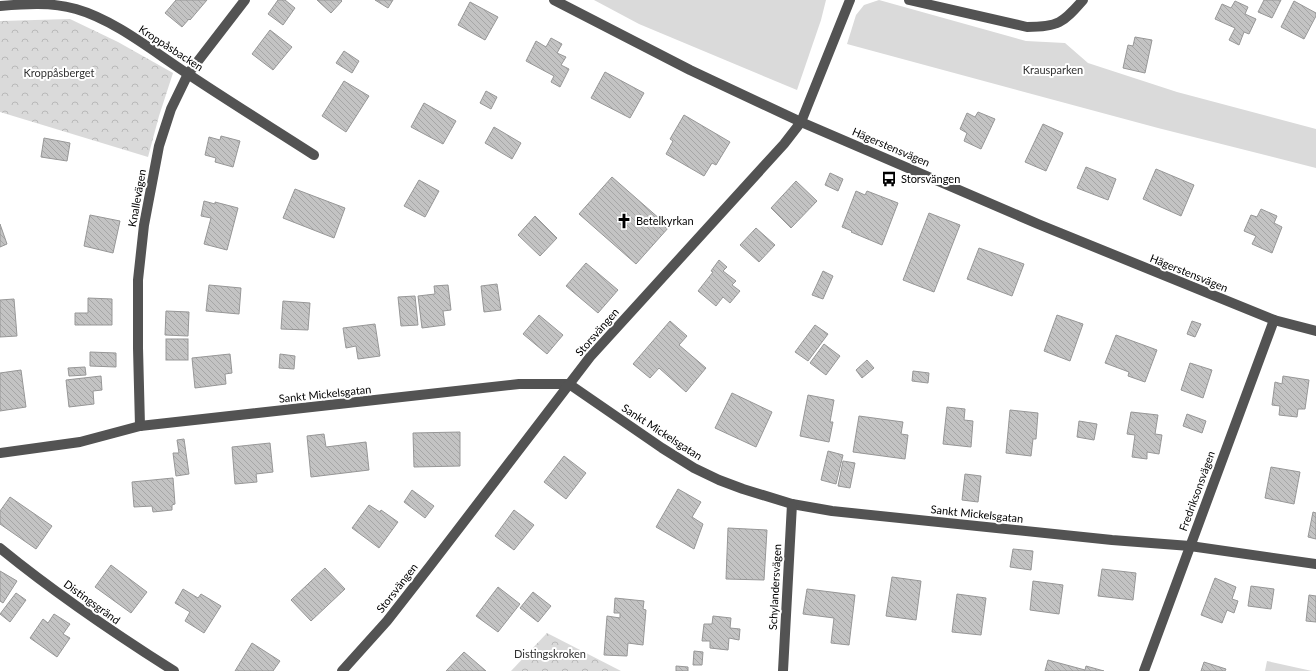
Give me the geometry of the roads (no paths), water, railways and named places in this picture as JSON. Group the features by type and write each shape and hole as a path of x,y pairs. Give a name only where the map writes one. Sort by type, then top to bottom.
{"street":[{"name":"Knallevägen","path":"140,426 137,308 141,248 161,138 171,109 188,74 245,0"},
{"name":"Hägerstensvägen","path":"554,0 690,70 801,122 1038,224 1274,320 1316,331"},
{"name":"Storsvängen","path":"342,671 386,621 590,357 784,144 801,122 850,0"},
{"path":"909,0 1033,27 1044,27 1058,23 1069,17 1084,0"},
{"name":"Kroppåsbacken","path":"0,6 46,4 64,6 77,9 113,26 314,155"},
{"name":"Fredriksonsvägen","path":"1144,671 1274,320"},
{"name":"Sankt Mickelsgatan","path":"0,453 80,442 140,426 519,384 569,384 662,448 694,468 743,489 792,504 832,511 1112,540 1190,546 1316,564"},
{"name":"Schylandersvägen","path":"783,671 792,504"},
{"name":"Distingsgränd","path":"0,548 28,571 110,630 174,671"}],"place":[{"name":"Storsvängen","path":"889,179"},
{"name":"Betelkyrkan","path":"624,221"}],"park label":[{"name":"Krausparken","path":"1053,70"},
{"name":"Kroppåsberget","path":"59,73"},
{"name":"Distingskroken","path":"550,654"}]}
